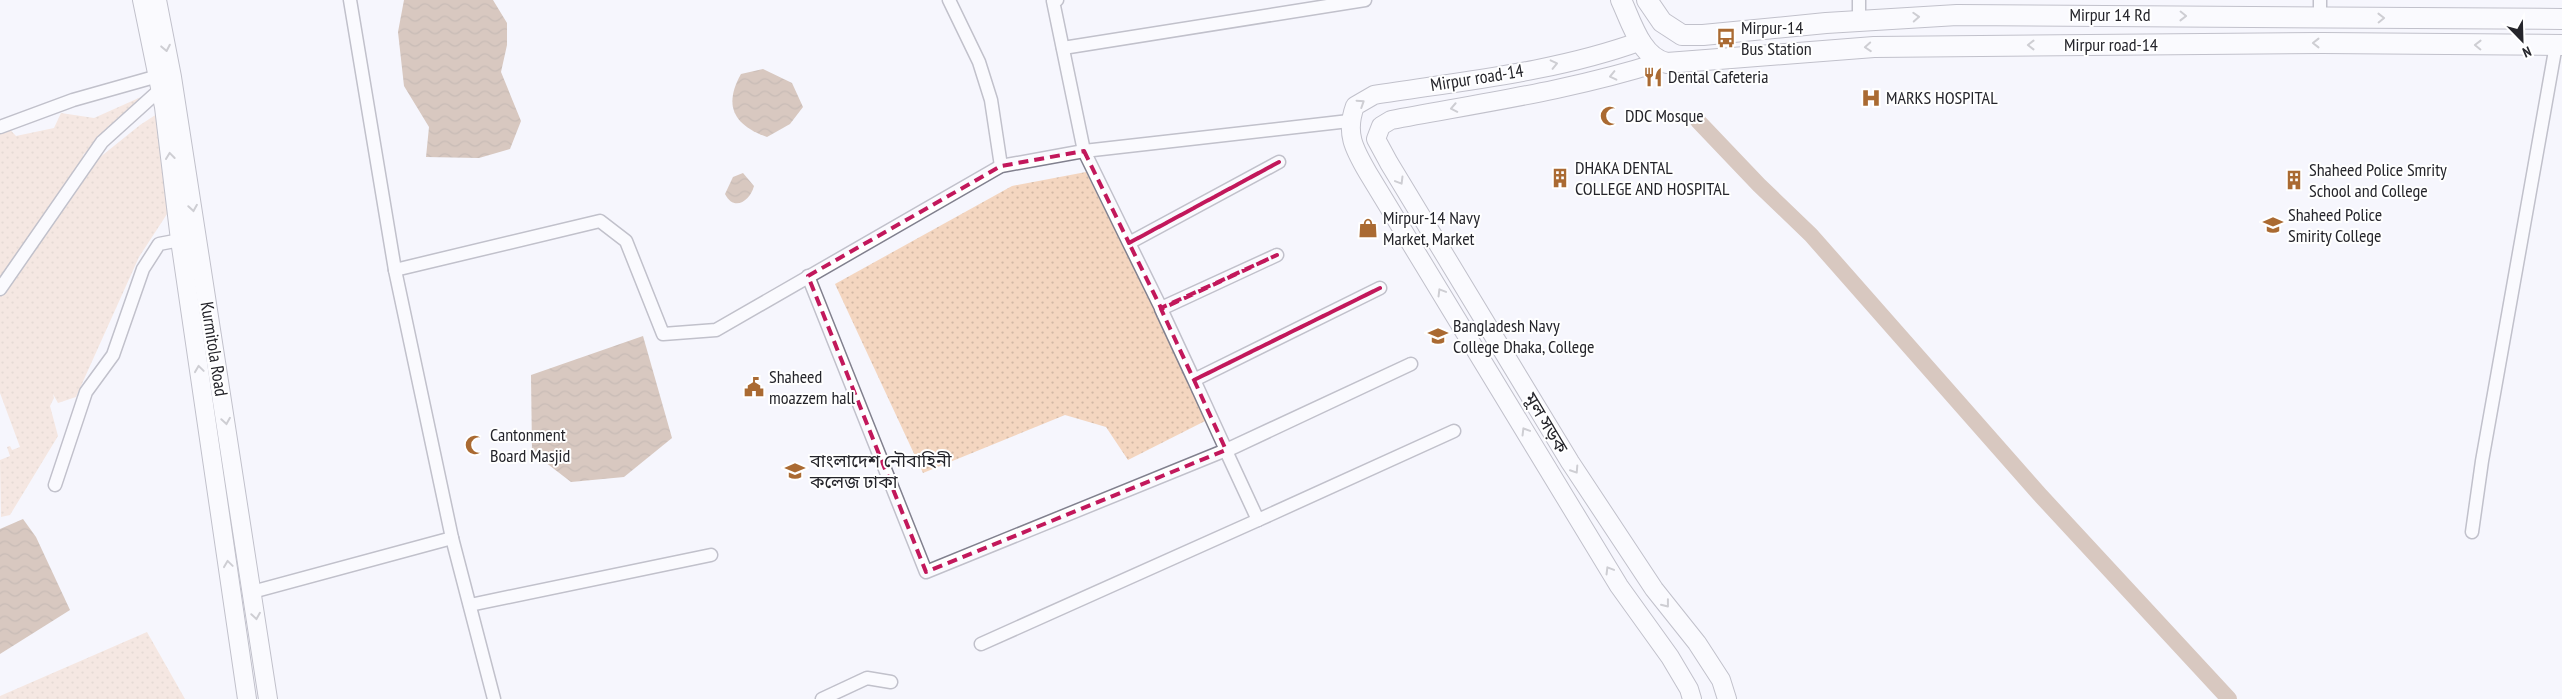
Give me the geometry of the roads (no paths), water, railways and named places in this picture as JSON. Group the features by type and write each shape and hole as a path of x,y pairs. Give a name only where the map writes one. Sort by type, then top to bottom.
{"main road":[{"path":"1621,0 1651,53"},
{"name":"Mirpur 14 Rd","path":"1647,0 1662,22 1682,35 1703,35 1859,21 1956,15 2134,15 2320,9 2562,19"},
{"name":"Mirpur road-14","path":"1651,53 1710,61 1874,46 2322,43 2559,45"}],"street":[{"name":"Kurmitola Road","path":"142,0 164,81 198,243 268,699"},
{"name":"Kurmitola Road","path":"157,0 180,240 247,699"},
{"path":"350,0 395,270 452,538 494,699"},
{"path":"949,0 979,62 991,100 1001,166"},
{"path":"1057,0 1053,1 1084,152 1129,243 1279,162"},
{"path":"1063,48 1348,1 1365,0"},
{"path":"1859,0 1859,21"},
{"path":"2472,532 2482,460 2559,45"},
{"name":"Mirpur road-14","path":"1349,120 1355,106 1374,95 1528,70 1606,53 1651,53"},
{"name":"Mirpur road-14","path":"1376,138 1381,126 1391,120 1627,73 1651,53"},
{"path":"0,128 73,100 164,81"},
{"path":"0,288 102,142 164,81"},
{"path":"395,270 600,221 626,241 663,334 716,330 1001,166 1084,152 1349,120"},
{"name":"মূল সড়ক","path":"1349,120 1353,146 1619,586 1670,657 1689,689 1692,699"},
{"name":"মূল সড়ক","path":"1376,138 1389,163 1570,462 1654,589 1697,642 1721,680 1727,699"},
{"path":"1204,202 1129,243 1161,308 1250,268"},
{"path":"55,485 86,392 113,356 143,269 159,244 180,240 198,243"},
{"path":"1226,450 1194,380 1380,288 1194,380 1161,309 1273,257"},
{"path":"808,276 926,572 1226,450 1411,364"},
{"path":"1258,520 1226,451 1385,376"},
{"path":"981,644 1454,431"},
{"path":"252,592 452,538"},
{"path":"470,605 711,555"},
{"path":"822,699 867,678 890,682"}],"water":[{"path":"404,0 493,0 507,23 507,45 501,72 521,121 510,149 479,158 426,157 429,127 404,86 398,32"},
{"path":"763,69 792,83 803,107 790,124 767,137 746,127 735,113 733,105 733,96 741,74"},
{"path":"743,173 754,186 745,200 737,203 733,202 725,194 733,177"},
{"path":"643,336 672,438 624,477 571,482 532,452 531,375"},
{"path":"23,519 36,537 70,610 0,654 0,529"}],"waterway":[{"path":"1698,121 1759,185 1811,235 2041,496 2229,699"}],"place":[{"name":"Mirpur-14 Bus Station","path":"1726,38"},
{"name":"Dental Cafeteria","path":"1653,77"},
{"name":"MARKS HOSPITAL","path":"1871,98"},
{"name":"DDC Mosque","path":"1610,116"},
{"name":"DHAKA DENTAL COLLEGE AND HOSPITAL","path":"1560,178"},
{"name":"Shaheed Police Smrity School and College","path":"2294,180"},
{"name":"Shaheed Police Smirity College","path":"2273,225"},
{"name":"Mirpur-14 Navy Market, Market","path":"1368,228"},
{"name":"Bangladesh Navy College Dhaka, College","path":"1438,336"},
{"name":"Shaheed moazzem hall","path":"754,387"},
{"name":"Cantonment Board Masjid","path":"475,445"},
{"name":"বাংলাদেশ নৌবাহিনী কলেজ ঢাকা","path":"795,471"}]}
